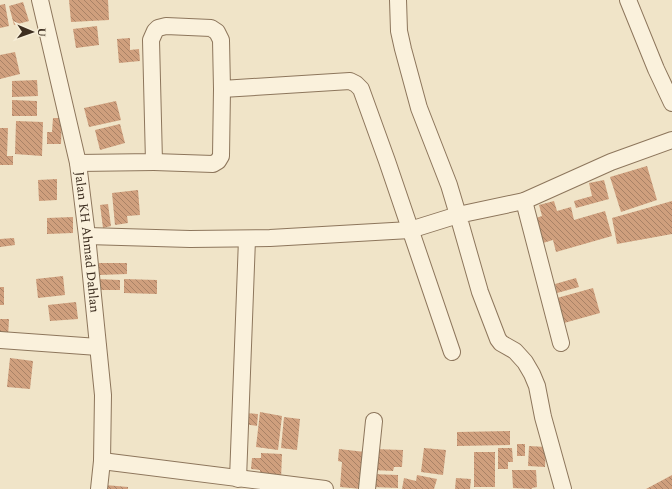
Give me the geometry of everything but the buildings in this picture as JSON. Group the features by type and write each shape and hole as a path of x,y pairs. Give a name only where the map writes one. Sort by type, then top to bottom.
{"street":[{"name":"Jalan KH Ahmad Dahlan","path":"40,0 78,163 87,236 103,417 102,461 99,489"},
{"path":"398,0 399,31 419,108 449,186 468,245 480,292 498,339 501,343 516,351 525,362 535,380 543,417 563,489"},
{"path":"628,0 656,69 672,103"},
{"path":"78,163 154,162 213,164 218,161 221,156 221,40 218,32 211,28 166,26 158,28 151,40 154,162"},
{"path":"222,89 350,80 361,89 452,352"},
{"path":"87,236 190,239 270,238 410,230 458,215 524,201 611,162 672,140"},
{"path":"524,201 561,343"},
{"path":"238,479 247,238"},
{"path":"0,340 98,347"},
{"path":"367,489 374,421"},
{"path":"102,461 325,489"}]}
